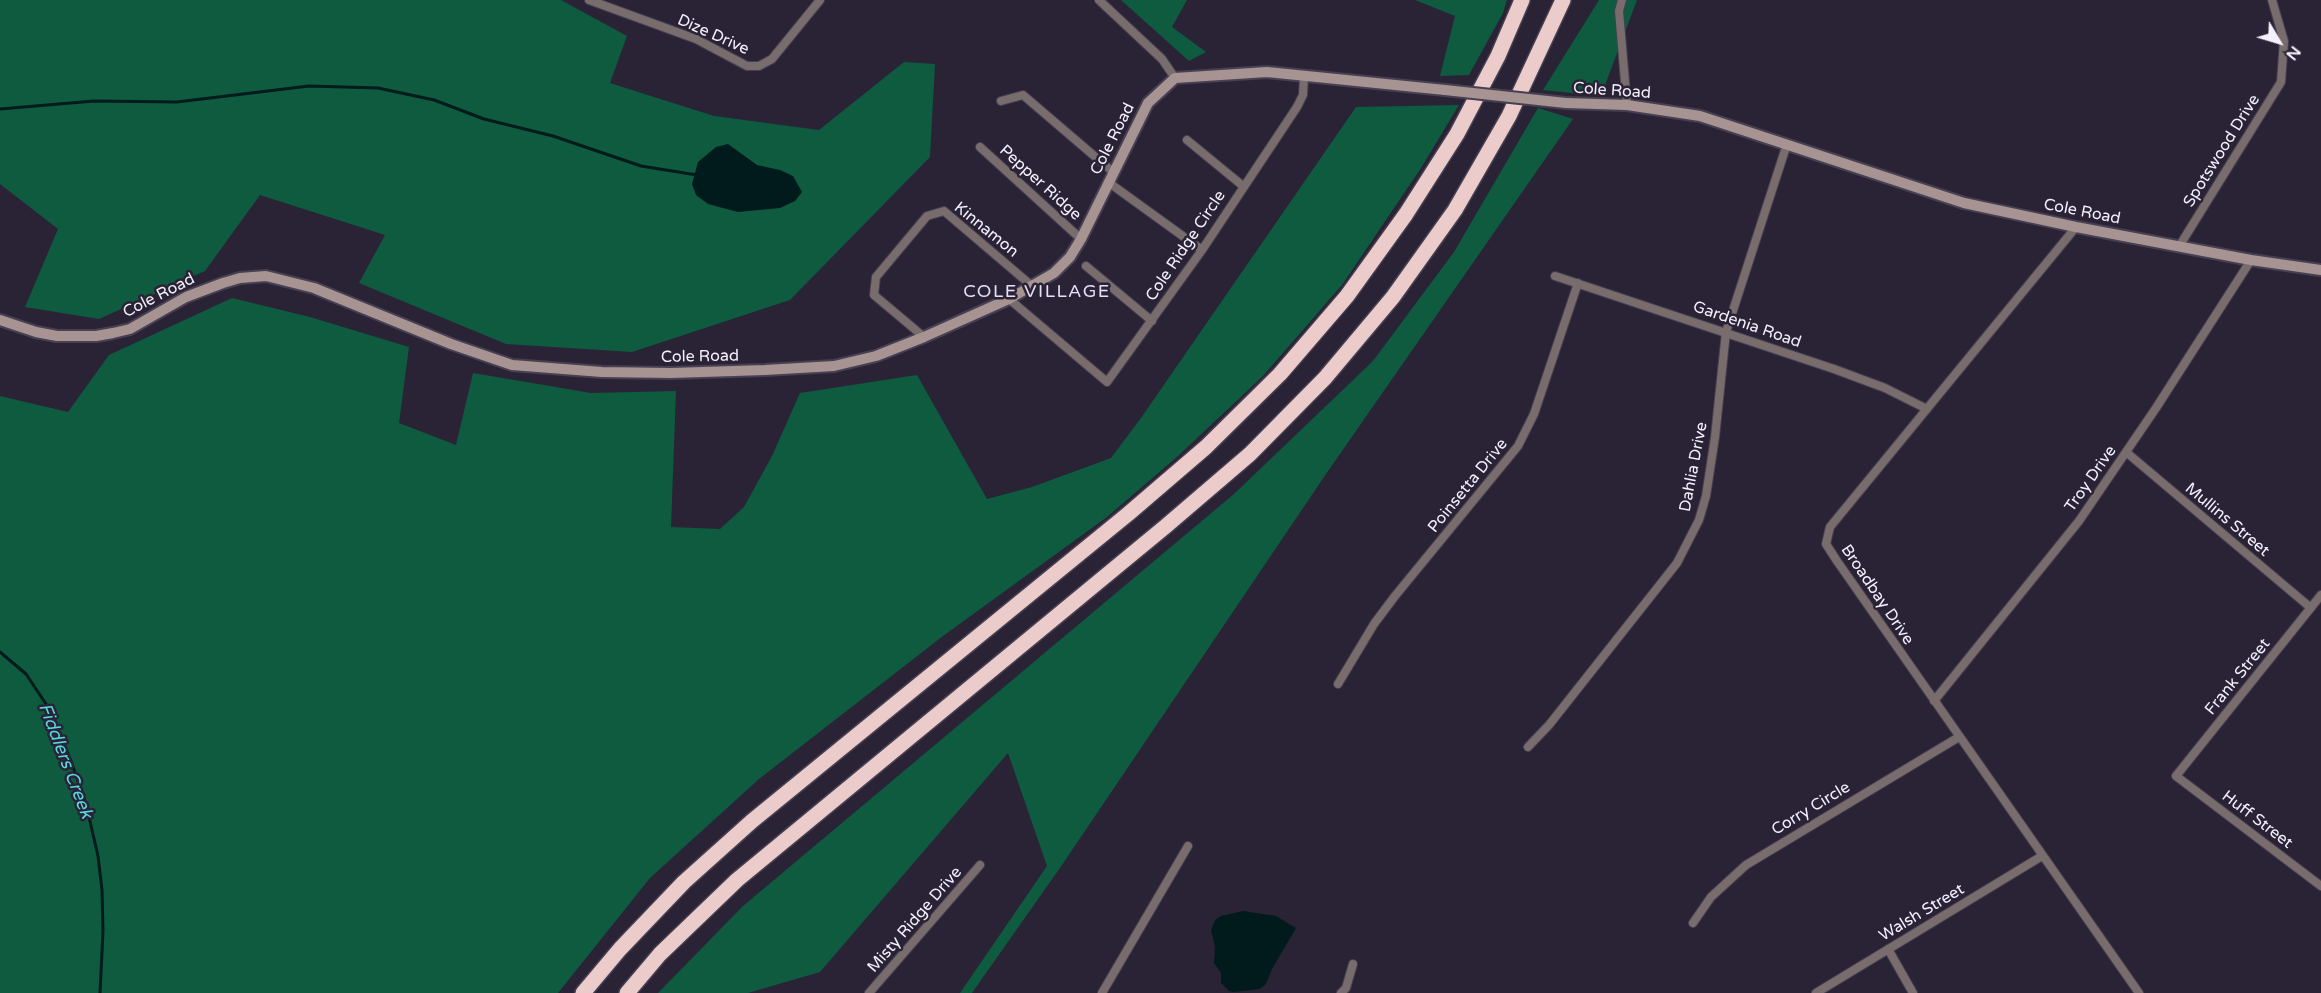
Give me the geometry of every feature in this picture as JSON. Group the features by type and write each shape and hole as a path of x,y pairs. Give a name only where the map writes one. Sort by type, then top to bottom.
{"highway":[{"path":"583,993 620,949 676,891 752,820 1128,514 1206,447 1280,374 1347,296 1406,214 1457,134 1498,56 1522,0"},
{"path":"627,993 660,954 737,880 1166,526 1250,454 1325,378 1394,297 1455,210 1509,116 1563,0"}],"street":[{"name":"Dize Drive","path":"589,0 696,39 747,66 759,66 772,59 820,0"},
{"path":"1099,0 1162,59 1175,78"},
{"path":"1622,0 1619,11 1627,105"},
{"name":"Spotswood Drive","path":"2180,245 2281,82 2284,41 2272,0"},
{"name":"Cole Road","path":"0,320 36,332 57,336 96,336 114,333 145,321 186,297 223,282 266,276 314,288 491,359 537,368 671,373 740,372 834,366 876,356 920,334 1009,299 1054,273 1070,257 1081,239 1148,103 1175,78 1266,72 1566,103 1627,105 1700,116 1964,203 2251,260 2321,270"},
{"name":"Cole Ridge Circle","path":"1009,299 1107,382 1202,250 1297,106 1303,95 1304,77"},
{"path":"1001,101 1023,95 1111,180 1202,250"},
{"path":"1187,140 1244,186"},
{"name":"Dahlia Drive","path":"1528,747 1549,725 1677,563 1699,520 1706,496 1715,437 1726,332 1787,144"},
{"name":"Pepper Ridge","path":"980,147 1081,239"},
{"name":"Kinnamon","path":"920,334 874,295 876,277 927,216 944,211 1032,285"},
{"name":"Broadbay Drive","path":"2076,227 1830,527 1826,544 2139,993"},
{"name":"Troy Drive","path":"1934,701 2079,521 2251,260"},
{"name":"Cole Ridge Circle","path":"1086,266 1152,321"},
{"name":"Gardenia Road","path":"1555,276 1726,332 1885,388 1927,409"},
{"name":"Poinsetta Drive","path":"1338,684 1374,624 1395,596 1518,446 1534,414 1578,284"},
{"name":"Mullins Street","path":"2126,452 2311,608"},
{"name":"Frank Street","path":"2176,776 2321,595"},
{"name":"Corry Circle","path":"1693,923 1711,897 1746,865 1959,737"},
{"name":"Huff Street","path":"2176,776 2321,886"},
{"path":"1102,993 1188,846"},
{"name":"Walsh Street","path":"1816,993 2042,855"},
{"name":"Misty Ridge Drive","path":"869,993 981,865"},
{"path":"1888,949 1914,993"},
{"path":"1341,993 1346,988 1353,964"}],"green space":[{"path":"0,0 561,0 627,36 610,83 714,116 819,130 904,62 935,64 930,157 790,300 632,352 506,344 359,283 385,235 260,195 205,271 99,319 25,307 58,229 0,184"},
{"path":"1121,0 1187,0 1172,27 1206,52 1189,61"},
{"path":"1415,0 1507,0 1503,13 1469,75 1440,76 1455,16"},
{"path":"1599,0 1637,0 1601,96 1543,90"},
{"path":"1459,105 1421,168 1342,285 1262,377 1178,456 1107,517 943,636 759,779 650,878 558,993 0,993 0,396 68,412 109,355 232,298 310,317 409,347 399,423 456,445 473,373 591,393 676,391 671,527 720,529 744,507 772,456 800,393 917,375 987,499 1032,487 1111,458 1356,107"},
{"path":"1538,108 1573,119 1326,474 1062,865 972,993 960,993 1047,866 1008,753 820,972 748,993 658,993 743,906 1234,494 1373,361 1454,252"}],"shaded area":[{"path":"728,144 757,165 780,170 793,176 802,192 795,201 780,208 738,212 708,204 696,195 692,184 698,162 716,147"},
{"path":"1243,911 1276,916 1296,928 1266,984 1260,989 1234,992 1229,991 1221,983 1221,973 1214,963 1215,947 1211,930 1215,920 1221,916"}],"waterway":[{"path":"0,109 94,101 177,102 309,86 378,88 434,100 484,119 553,136 641,166 697,175"},
{"name":"Fiddlers Creek","path":"0,652 26,674 48,707 86,804 98,856 102,890 100,993"}],"district":[{"name":"COLE VILLAGE","path":"1037,292"}]}
